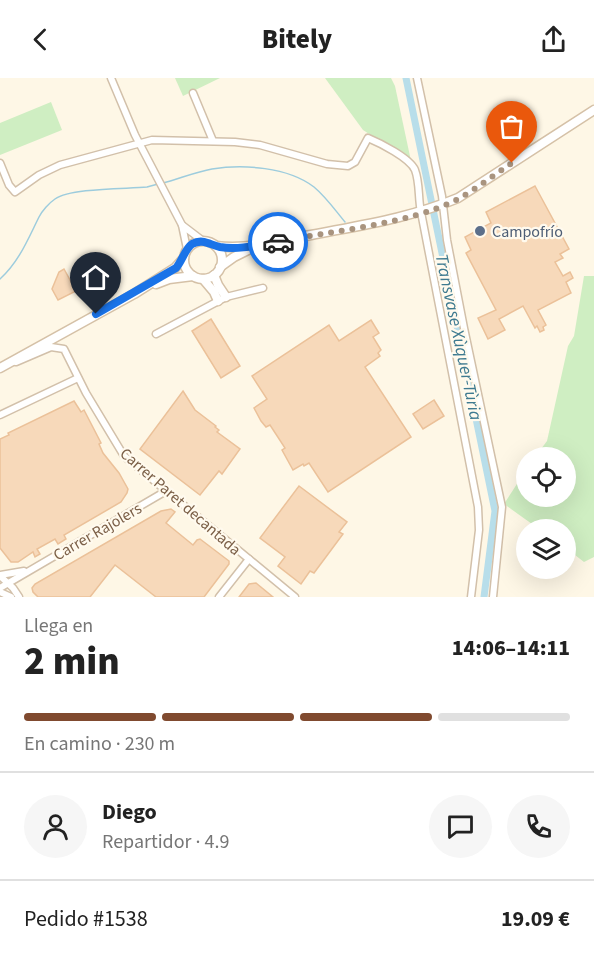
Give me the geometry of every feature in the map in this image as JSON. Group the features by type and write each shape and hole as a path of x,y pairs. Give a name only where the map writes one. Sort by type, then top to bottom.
{"street":[{"path":"111,78 139,142 182,225 186,268 193,276"},
{"path":"417,78 464,328 502,507 493,597"},
{"path":"193,93 213,141"},
{"path":"182,225 203,241 216,246 237,248 423,212 458,198 594,110"},
{"path":"0,163 9,185 15,192 39,175 60,165 152,140 213,141 260,145 327,164 348,166 355,162 368,138 380,143 414,167 478,507 479,530 471,597"},
{"path":"3,366 134,294 176,268 196,243 203,241"},
{"path":"203,279 234,257 258,245"},
{"path":"216,246 222,258 217,271 222,299"},
{"path":"134,294 169,279 193,276 203,279 222,299"},
{"path":"156,334 222,299 263,288"},
{"name":"Carrer Paret decantada","path":"3,366 24,360 51,347 64,349 78,378 124,456 295,597"},
{"path":"0,416 78,378"},
{"name":"Carrer Rajolers","path":"0,590 28,570 166,491"},
{"path":"219,597 249,559"},
{"name":"Carrer Rajolers","path":"0,575 28,570"},
{"path":"0,575 9,583 15,596"},
{"path":"15,596 20,577"},
{"path":"0,590 15,596"}],"green space":[{"path":"175,78 220,78 183,96"},
{"path":"325,78 391,78 395,86 411,161 363,130"},
{"path":"51,102 62,130 0,155 0,123"},
{"path":"584,276 594,276 594,557 584,562 576,556 576,519 525,519 504,504 516,485 516,507 576,507 576,447 542,447 547,441 568,346 574,336"}],"building":[{"path":"535,186 569,249 560,254 563,258 555,262 563,276 570,272 573,278 566,282 571,293 538,310 546,325 543,327 544,330 540,332 537,326 535,328 523,306 499,319 505,330 488,339 478,318 496,310 466,253 471,250 465,237 491,223 486,212"},
{"path":"64,269 76,291 58,300 52,289 59,272"},
{"path":"211,319 240,366 221,378 192,331"},
{"path":"371,320 379,333 373,337 381,350 378,353 380,356 365,367 411,437 328,492 309,463 293,470 282,450 285,448 270,425 266,427 261,421 254,408 267,399 252,376 329,325 339,341"},
{"path":"183,391 195,410 216,426 219,430 217,432 240,449 222,474 219,471 200,495 140,449"},
{"path":"434,400 444,416 423,429 413,414"},
{"path":"74,401 81,412 84,410 101,443 99,444 103,453 119,473 128,489 127,493 121,502 64,535 66,539 58,544 55,539 37,549 40,554 35,557 33,552 18,562 11,562 0,548 0,439"},
{"path":"299,486 347,522 339,532 343,534 314,573 310,571 301,584 278,566 285,557 260,538"},
{"path":"171,509 175,512 166,523 193,545 200,539 229,561 204,597 156,597 115,565 90,597 38,597 33,592 32,588 35,584 161,511"},
{"path":"256,583 273,597 239,597 249,584"}],"waterway":[{"name":"Transvase Xùquer-Tùria","path":"406,78 495,511 484,597"},
{"path":"163,183 206,170 224,168 251,167 278,171 303,180 314,187 345,222"},
{"path":"0,279 18,258 42,212 55,199 63,195 85,191 147,187 158,184"}],"way so far":[{"path":"278,242 411,216 458,198 512,163"}],"place":[{"name":"Campofrío","path":"480,231"}],"route":[{"path":"96,314 176,268 193,244 203,241 216,246 237,248 278,242"}]}
